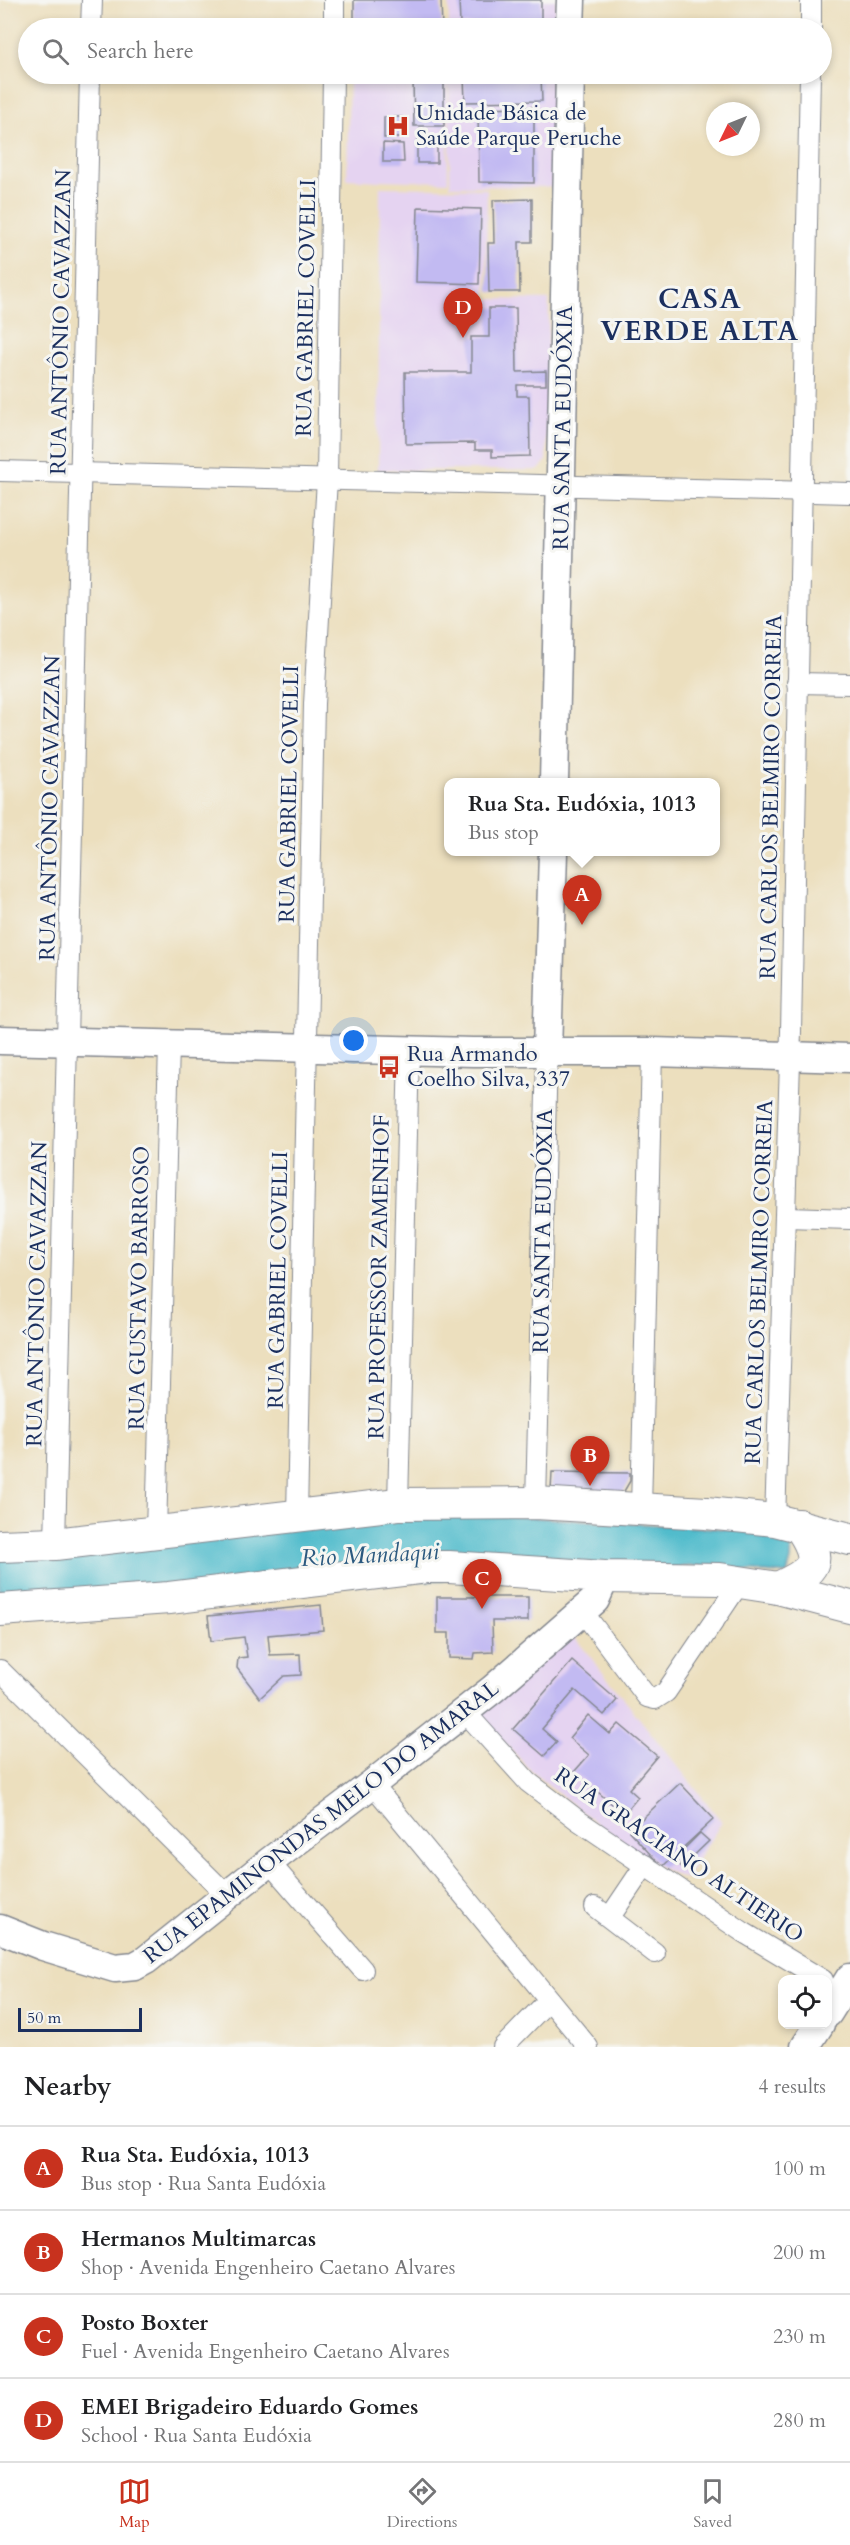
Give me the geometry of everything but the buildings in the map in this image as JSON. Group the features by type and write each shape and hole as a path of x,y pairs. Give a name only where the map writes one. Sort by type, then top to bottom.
{"main road":[{"path":"0,1546 55,1544 398,1504 536,1503 641,1509 787,1522 850,1539"},
{"path":"778,1588 803,1575 813,1560 812,1545 787,1522"},
{"path":"0,1610 169,1598 427,1567 605,1577 706,1578 741,1581 850,1607"}],"street":[{"path":"91,18 92,0"},
{"path":"334,0 334,18"},
{"path":"570,18 571,0"},
{"path":"811,0 811,18"},
{"name":"RUA ANTÔNIO CAVAZZAN","path":"55,1544 90,84"},
{"name":"RUA GABRIEL COVELLI","path":"297,1515 314,704 327,479 333,84"},
{"name":"RUA SANTA EUDÓXIA","path":"554,778 570,84"},
{"name":"RUA CARLOS BELMIRO CORREIA","path":"787,1522 786,1216 810,84"},
{"path":"0,471 850,493"},
{"path":"796,683 850,684"},
{"name":"RUA SANTA EUDÓXIA","path":"536,1503 553,856"},
{"path":"0,1040 409,1050 652,1052 850,1058"},
{"name":"RUA GUSTAVO BARROSO","path":"156,1533 169,1045"},
{"name":"RUA PROFESSOR ZAMENHOF","path":"398,1504 409,1050"},
{"path":"641,1509 652,1052"},
{"path":"786,1216 850,1219"},
{"name":"RUA EPAMINONDAS MELO DO AMARAL","path":"0,1929 43,1946 115,1968 135,1966 146,1960 269,1862 465,1712 596,1600 605,1577"},
{"path":"583,1612 647,1697 655,1699 666,1692 741,1581"},
{"path":"0,1670 227,1895"},
{"name":"RUA GRACIANO ALTIERIO","path":"465,1712 528,1782 579,1821 743,1932 834,1989"},
{"path":"372,1784 588,2047"},
{"path":"269,1862 363,1970"},
{"path":"645,1865 602,1912 655,1953"},
{"path":"503,2047 549,2000"},
{"path":"805,2047 817,2029"}],"shaded area":[{"path":"449,0 556,0 555,18 449,18"},
{"name":"Unidade Básica de Saúde Parque Peruche","path":"349,84 448,84 448,182 347,179"},
{"path":"449,84 554,84 552,187 450,186"},
{"path":"380,181 380,187 487,189 486,299 549,300 546,461 539,470 378,470"},
{"path":"572,1634 722,1822 685,1879 663,1869 596,1823 531,1771 476,1712"}],"water":[{"name":"Rio Mandaqui","path":"489,1515 792,1533 791,1560 787,1574 696,1566 0,1604 0,1559 391,1517"}],"place":[{"name":"Unidade Básica de Saúde Parque Peruche","path":"398,126"},
{"name":"EMEI Brigadeiro Eduardo Gomes","path":"463,338"},
{"name":"Rua Sta. Eudóxia, 1013","path":"582,925"},
{"name":"Rua Armando Coelho Silva, 337","path":"389,1067"},
{"name":"Hermanos Multimarcas","path":"590,1486"},
{"name":"Posto Boxter","path":"482,1609"}],"district":[{"name":"CASA VERDE ALTA","path":"700,315"}]}
